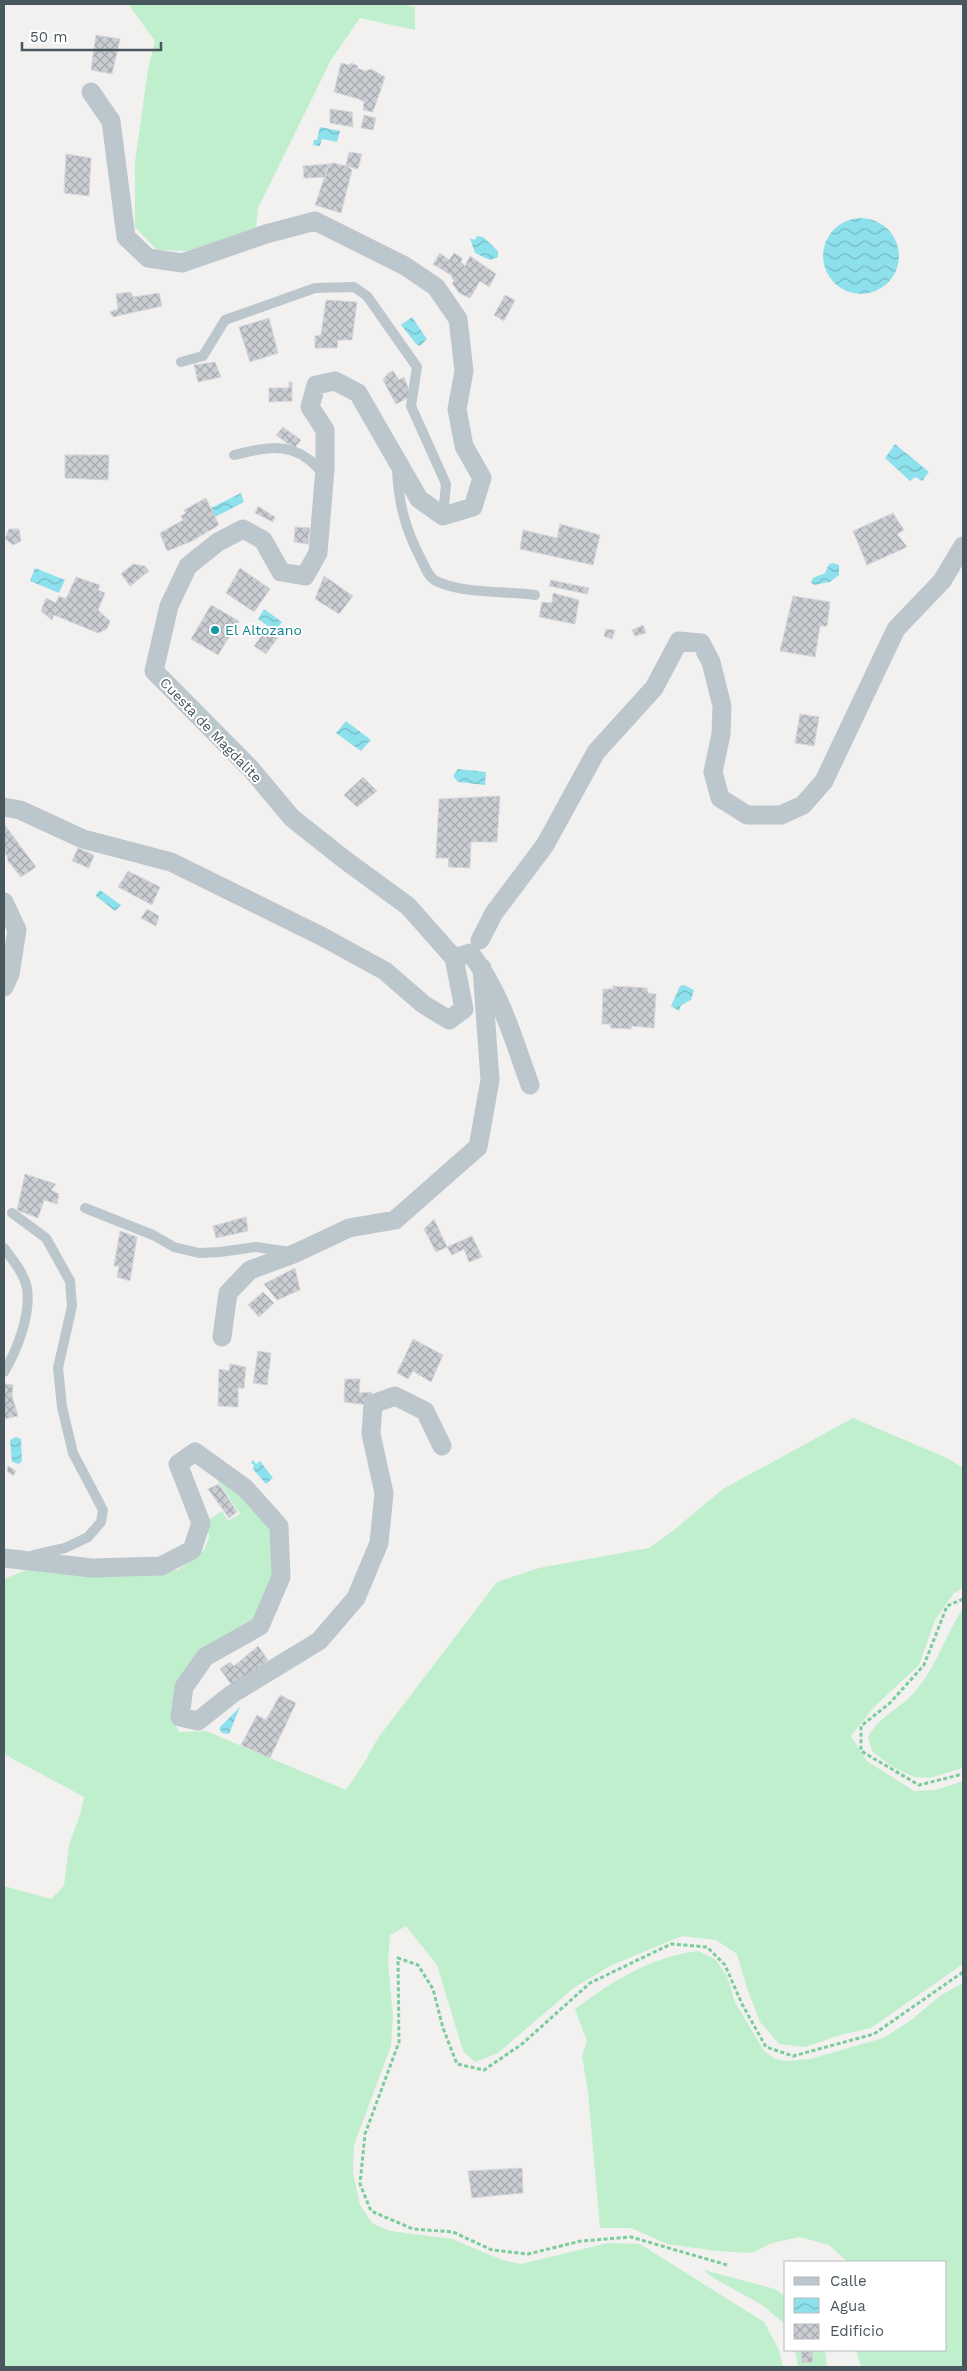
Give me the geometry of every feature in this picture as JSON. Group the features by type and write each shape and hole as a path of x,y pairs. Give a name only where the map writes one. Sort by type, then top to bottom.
{"street":[{"path":"91,92 111,121 126,237 148,258 182,263 266,234 315,221 405,266 436,287 458,319 464,371 457,409 464,446 482,478 473,507 443,516"},
{"name":"Cuesta de Magdalite","path":"443,516 419,499 358,393 335,381 316,385 310,407 325,430 325,475 318,553 305,576 281,572 263,540 243,529 218,542 188,566 169,606 154,671 251,769 292,818 345,860 468,950"},
{"path":"4,807 20,810 83,839 171,862 323,937 386,971 423,1004 449,1020 464,1009 468,950 545,845 596,752 654,688 679,641 701,643 711,662 722,706 721,734 713,772 720,798 747,815 781,814 803,805 824,781 896,629 942,581 963,546"},
{"path":"4,902 17,930 10,974 4,988"},
{"path":"468,950 482,968 508,1026 530,1085"},
{"path":"222,1337 228,1293 250,1270 296,1253 349,1228 395,1220 478,1147 490,1080 482,968"},
{"path":"8,1558 92,1568 161,1566 192,1550 201,1523 178,1464 195,1452 245,1488 279,1526 281,1577 260,1626 205,1657 184,1687 180,1717 198,1722 232,1694 319,1641 356,1598 379,1543 384,1493 370,1434 373,1404 395,1396 425,1412 442,1446"}],"lane":[{"path":"180,362 203,356 225,320 315,288 354,287 368,296 416,367 411,406 446,484 443,516"},
{"path":"234,456 266,446 290,449 310,460 325,475"},
{"path":"396,458 401,509 407,529 427,572 434,580 461,587 535,595"},
{"path":"85,1208 153,1235 174,1247 199,1253 256,1247 296,1253"},
{"path":"8,1558 42,1555 66,1548 88,1537 101,1522 103,1510 86,1473 73,1453 62,1408 58,1368 72,1306 70,1281 46,1238 12,1213"},
{"path":"4,1248 23,1276 27,1288 27,1302 22,1327 13,1354 4,1372"}],"path":[{"path":"963,1599 947,1606 924,1665 890,1702 861,1726 861,1751 919,1785 963,1774"},
{"path":"727,2265 631,2237 580,2241 528,2254 492,2250 453,2232 413,2229 371,2211 360,2184 365,2134 399,2042 398,1958 418,1965 433,1988 443,2028 457,2064 484,2070 522,2044 590,1983 671,1944 707,1947 726,1965 742,2004 766,2047 793,2056 874,2034 963,1972"}],"green space":[{"path":"128,4 404,4 415,7 415,30 360,18 331,60 258,208 256,228 187,251 157,250 135,227 135,162 148,69 155,41"},
{"path":"853,1418 947,1458 963,1468 963,1588 954,1593 935,1620 919,1665 874,1707 851,1736 867,1761 914,1791 936,1790 963,1781 963,1964 871,2028 840,2035 805,2047 779,2044 760,2022 737,1954 716,1940 682,1936 612,1965 575,1987 498,2053 475,2062 463,2051 437,1965 406,1926 390,1935 388,1961 393,2018 391,2046 354,2145 353,2173 360,2205 372,2223 390,2231 452,2239 502,2260 521,2264 608,2243 640,2244 764,2322 779,2350 783,2367 4,2367 4,1886 51,1899 64,1886 69,1845 80,1815 84,1797 4,1754 4,1579 26,1570 136,1575 178,1570 204,1550 209,1537 207,1521 222,1511 228,1521 240,1514 205,1462 234,1486 274,1532 274,1577 256,1622 202,1650 171,1715 179,1732 206,1731 346,1790 378,1738 497,1582 539,1568 649,1548 674,1530 723,1489"},
{"path":"963,1608 963,1768 930,1778 914,1777 891,1766 872,1751 868,1737 879,1722 905,1702 924,1680"},
{"path":"698,1951 715,1959 727,1976 735,2002 764,2051 775,2059 788,2061 810,2059 883,2038 910,2021 941,1995 963,1983 963,2367 861,2367 856,2351 947,2351 947,2261 847,2261 829,2245 799,2237 772,2243 752,2253 716,2251 667,2244 631,2228 600,2228 588,2092 582,2056 587,2041 575,2009 633,1972 680,1954"},
{"path":"704,2270 775,2289 784,2296 784,2323 762,2305 710,2276"},
{"path":"795,2351 825,2351 827,2367 798,2367"}],"water":[{"path":"320,127 340,131 337,142 322,139 320,146 313,145 314,140 317,140"},
{"path":"861,218 876,221 888,229 896,241 899,256 896,271 888,283 876,291 861,294 846,291 834,283 826,271 823,256 826,241 834,229 846,221"},
{"path":"477,236 483,237 498,251 498,257 490,260 475,253 470,238 475,240"},
{"path":"412,317 427,339 420,346 416,344 401,325"},
{"path":"895,444 929,472 922,481 915,477 910,481 885,458"},
{"path":"241,493 244,502 215,517 211,508"},
{"path":"829,564 839,565 839,575 830,582 814,585 811,582 813,578 825,573"},
{"path":"35,568 65,580 59,593 30,581"},
{"path":"264,609 282,622 275,631 258,619"},
{"path":"346,721 371,740 361,751 336,733"},
{"path":"458,769 486,772 485,785 458,782 453,776"},
{"path":"100,890 121,905 115,911 96,896"},
{"path":"684,985 694,990 691,1000 681,1005 679,1011 671,1006 680,986"},
{"path":"16,1437 21,1439 22,1461 19,1464 12,1462 10,1440"},
{"path":"253,1460 256,1464 260,1461 273,1478 266,1484 253,1469 254,1465 251,1463"},
{"path":"240,1707 229,1734 222,1733 219,1728"}],"building":[{"path":"96,35 120,39 112,74 91,70"},
{"path":"341,63 349,65 351,63 365,71 371,69 385,77 373,112 363,110 364,102 359,99 334,92"},
{"path":"330,109 352,112 353,127 330,123"},
{"path":"364,115 376,118 373,130 361,128"},
{"path":"349,152 362,154 358,169 346,166"},
{"path":"66,154 91,158 89,196 64,193"},
{"path":"334,163 346,166 352,170 341,213 315,205 329,164"},
{"path":"329,164 325,177 304,178 303,166"},
{"path":"440,253 449,260 454,253 462,258 461,262 465,266 470,256 496,274 489,287 480,281 470,298 459,293 452,283 454,281 451,275 433,264"},
{"path":"131,292 133,297 159,293 162,306 113,317 110,312 118,309 116,294"},
{"path":"505,295 515,300 504,321 494,315"},
{"path":"326,300 357,302 352,340 338,340 337,348 315,348 315,336 321,335"},
{"path":"269,318 278,353 250,362 239,327"},
{"path":"215,362 221,377 198,382 194,365"},
{"path":"393,371 399,380 404,377 411,396 396,404 383,380 388,373"},
{"path":"289,382 292,382 292,401 269,402 269,388 289,388"},
{"path":"283,427 301,440 294,448 276,435"},
{"path":"65,455 109,455 108,480 65,478"},
{"path":"206,498 219,525 192,541 167,551 160,533 183,520 181,516 186,513 184,510"},
{"path":"258,506 275,517 273,522 255,513"},
{"path":"893,513 904,530 897,534 907,547 867,565 853,531"},
{"path":"560,524 600,535 593,565 520,549 523,530 557,538"},
{"path":"295,527 310,528 308,544 294,542"},
{"path":"9,529 19,529 21,541 13,545 5,539"},
{"path":"133,564 145,566 149,571 130,586 121,574"},
{"path":"240,568 270,589 254,612 226,593"},
{"path":"324,576 353,596 339,614 315,599"},
{"path":"76,577 100,585 98,590 105,593 98,610 110,621 107,629 98,633 54,615 52,620 41,611 46,598 56,603 59,596 66,599"},
{"path":"551,580 589,588 587,594 549,586"},
{"path":"553,593 579,600 575,624 539,617 542,602 552,603"},
{"path":"793,596 830,602 827,626 820,626 815,657 780,651"},
{"name":"El Altozano","path":"211,605 239,621 218,655 191,639"},
{"path":"643,625 646,633 635,636 632,630"},
{"path":"267,629 278,637 266,654 254,646"},
{"path":"606,629 615,630 612,639 604,636"},
{"path":"800,714 819,717 814,746 795,743"},
{"path":"363,777 377,791 357,807 344,795"},
{"path":"500,796 497,842 471,842 470,868 448,867 449,858 436,858 439,799"},
{"path":"4,824 36,867 21,877 7,860 8,858 4,851"},
{"path":"78,848 94,855 89,868 72,861"},
{"path":"128,871 160,887 152,905 118,887"},
{"path":"147,909 159,916 156,926 141,918"},
{"path":"613,986 647,988 648,993 656,994 654,1028 632,1026 631,1029 611,1028 610,1024 602,1024 603,989 613,989"},
{"path":"25,1174 56,1184 51,1190 59,1194 57,1204 44,1200 38,1218 17,1210"},
{"path":"246,1217 248,1231 216,1238 213,1226"},
{"path":"434,1219 447,1247 436,1252 424,1229"},
{"path":"120,1231 137,1237 130,1281 117,1277 119,1266 114,1266"},
{"path":"472,1236 482,1257 469,1262 464,1249 452,1255 447,1247"},
{"path":"295,1268 300,1290 277,1300 264,1284"},
{"path":"263,1292 274,1303 259,1317 248,1305"},
{"path":"413,1339 443,1355 431,1382 413,1371 408,1379 397,1373"},
{"path":"258,1351 271,1353 267,1385 253,1383"},
{"path":"230,1364 246,1367 244,1388 238,1388 238,1407 218,1406 219,1369 229,1371"},
{"path":"345,1379 360,1379 359,1393 372,1392 368,1405 344,1402"},
{"path":"4,1384 13,1385 12,1396 18,1416 4,1419"},
{"path":"8,1466 16,1471 13,1476 7,1471"},
{"path":"219,1484 237,1512 229,1518 208,1489"},
{"path":"258,1646 268,1660 234,1688 220,1669 230,1662 234,1666"},
{"path":"280,1695 296,1703 270,1758 241,1745 257,1715 266,1720"},
{"path":"522,2168 523,2193 472,2198 468,2171"},
{"path":"812,2351 813,2362 802,2363 801,2352"}],"place":[{"name":"El Altozano","path":"215,630"}]}
